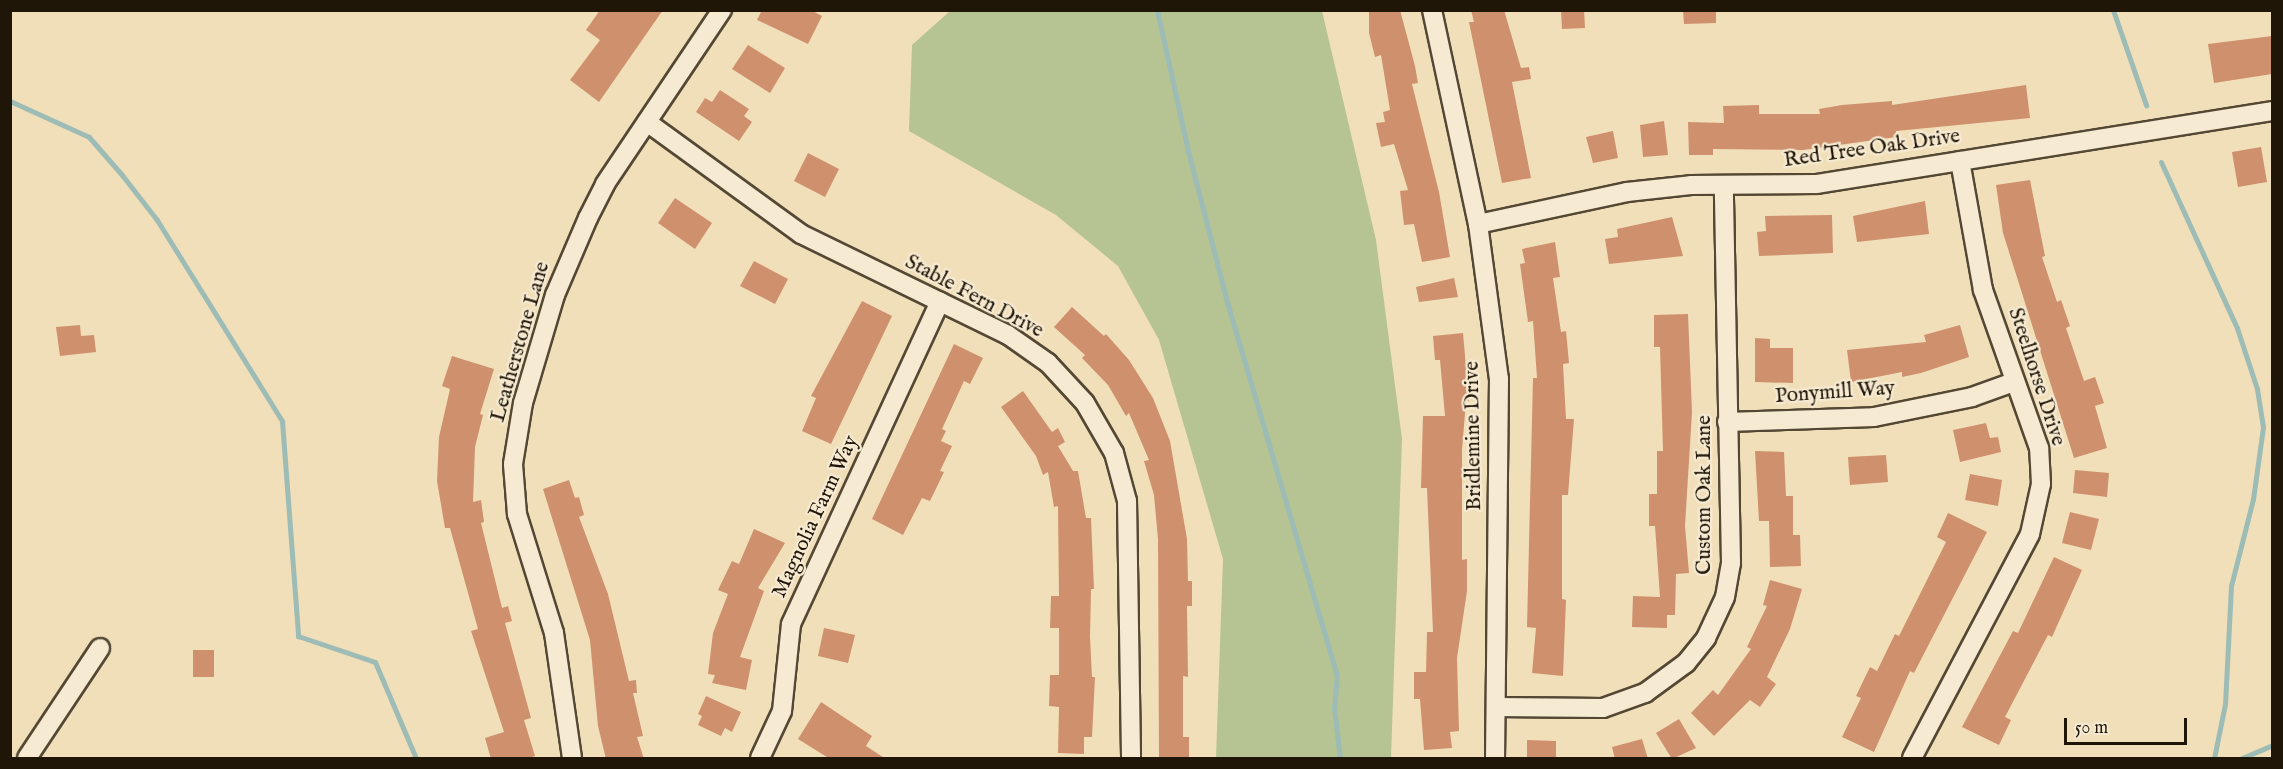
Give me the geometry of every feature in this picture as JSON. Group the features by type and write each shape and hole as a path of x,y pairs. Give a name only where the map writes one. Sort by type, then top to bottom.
{"street":[{"name":"Leatherstone Lane","path":"572,759 554,633 518,516 513,464 524,403 555,295 605,184 722,10"},
{"name":"Bridlemine Drive","path":"1432,10 1478,224 1499,379 1495,759"},
{"name":"Red Tree Oak Drive","path":"1478,224 1627,192 1724,186 1817,184 2272,111"},
{"name":"Stable Fern Drive","path":"647,122 801,234 1008,335 1048,363 1085,404 1114,453 1126,501 1131,759"},
{"name":"Steelhorse Drive","path":"1912,759 1919,740 2030,534 2042,484 2039,448 1983,290 1960,161"},
{"name":"Custom Oak Lane","path":"1496,706 1604,708 1646,693 1686,663 1706,638 1720,607 1731,563 1724,186"},
{"name":"Magnolia Farm Way","path":"765,757 782,711 791,624 940,302"},
{"name":"Ponymill Way","path":"1727,422 1874,417 1972,397 2014,382"},
{"path":"27,759 100,648"}],"green space":[{"path":"950,11 1322,11 1376,240 1402,439 1391,758 1216,758 1223,559 1159,340 1118,266 1056,215 909,131 912,45"}],"building":[{"path":"600,10 663,10 599,102 570,80 600,40 586,30"},
{"path":"762,10 811,10 822,16 808,44 757,20"},
{"path":"1369,10 1400,10 1415,66 1418,83 1412,84 1439,192 1450,257 1422,262 1414,224 1404,225 1400,191 1408,190 1394,144 1381,147 1376,123 1385,122 1383,112 1390,110 1381,55 1375,57 1369,33"},
{"path":"1471,10 1504,10 1521,68 1529,67 1531,79 1512,82 1531,178 1502,183 1469,22 1474,22"},
{"path":"1561,10 1584,10 1585,28 1562,29"},
{"path":"1683,10 1716,10 1716,23 1684,24"},
{"path":"2272,36 2272,74 2214,83 2208,44"},
{"path":"748,45 785,68 770,93 732,69"},
{"path":"2026,85 2030,118 1896,131 1896,137 1803,150 1713,149 1713,155 1689,155 1688,122 1724,123 1723,106 1759,105 1759,114 1820,114 1819,109 1842,105 1892,101 1892,105"},
{"path":"720,90 749,109 744,116 752,122 739,141 696,112 705,98 712,102"},
{"path":"1664,121 1668,155 1643,157 1640,125"},
{"path":"1613,131 1618,158 1593,163 1586,137"},
{"path":"2261,147 2267,182 2238,187 2232,152"},
{"path":"808,153 839,169 825,197 794,181"},
{"path":"2030,180 2045,256 2042,257 2057,302 2061,300 2070,326 2066,328 2084,381 2095,377 2104,403 2095,406 2107,448 2074,458 2003,233 1996,185"},
{"path":"675,198 712,223 695,249 658,223"},
{"path":"1925,201 1929,234 1857,242 1853,216"},
{"path":"1832,215 1833,253 1759,256 1757,232 1766,231 1765,216"},
{"path":"1672,217 1683,256 1609,264 1605,239 1618,237 1617,229"},
{"path":"1555,242 1560,277 1553,278 1561,332 1566,331 1569,363 1563,364 1566,419 1574,419 1568,495 1562,495 1562,599 1566,600 1563,676 1532,673 1536,628 1527,627 1533,378 1537,378 1533,321 1528,322 1520,264 1525,263 1522,249"},
{"path":"754,261 788,279 775,304 740,286"},
{"path":"1454,278 1458,297 1419,302 1416,287"},
{"path":"862,301 892,316 831,444 802,431 816,398 811,396"},
{"path":"1072,307 1104,336 1106,334 1129,360 1153,398 1170,441 1187,539 1188,581 1192,581 1192,606 1187,606 1188,677 1183,676 1183,737 1189,737 1189,759 1159,759 1158,539 1154,495 1144,461 1149,460 1129,413 1126,416 1108,385 1082,358 1085,355 1054,327"},
{"path":"1688,314 1692,412 1685,526 1689,573 1676,574 1675,615 1667,615 1667,628 1632,627 1633,596 1660,597 1655,526 1649,526 1649,494 1657,494 1657,451 1663,451 1660,347 1654,347 1654,315"},
{"path":"80,325 81,336 94,335 96,352 60,356 56,327"},
{"path":"1960,325 1969,357 1921,373 1902,377 1902,372 1851,382 1847,350 1926,342 1924,335"},
{"path":"1463,333 1469,401 1466,401 1462,450 1462,560 1467,559 1467,591 1457,658 1459,731 1450,732 1452,748 1424,750 1420,699 1414,699 1414,672 1426,672 1427,632 1433,632 1427,488 1421,488 1423,416 1445,416 1440,360 1435,360 1433,336"},
{"path":"1755,338 1770,339 1770,348 1793,348 1793,383 1755,382"},
{"path":"954,344 983,358 970,384 964,381 942,429 946,431 941,441 952,446 940,471 944,472 930,501 922,498 903,535 872,519"},
{"path":"452,356 494,369 480,414 483,415 475,447 473,502 481,500 484,522 481,523 502,608 508,606 512,621 505,623 531,718 524,720 535,756 526,759 491,759 485,738 504,732 471,631 478,629 450,528 445,528 437,481 439,437 450,389 442,386"},
{"path":"1023,391 1052,432 1058,428 1065,442 1058,446 1073,471 1078,471 1086,518 1091,518 1094,589 1091,589 1090,637 1092,677 1095,677 1092,737 1084,737 1084,754 1058,753 1059,707 1049,706 1050,675 1059,675 1059,628 1050,628 1051,596 1059,596 1058,506 1054,507 1048,472 1043,475 1036,456 1001,407"},
{"path":"1986,423 1990,438 1998,437 2001,452 1960,462 1953,430"},
{"path":"1755,451 1784,452 1786,496 1793,496 1793,535 1800,535 1801,566 1770,567 1769,521 1759,521"},
{"path":"1886,455 1888,482 1850,485 1848,457"},
{"path":"2075,470 2109,473 2107,497 2073,493"},
{"path":"1970,474 2002,480 1998,506 1965,500"},
{"path":"569,480 575,498 579,497 584,515 579,517 608,594 629,681 636,680 637,693 633,693 643,736 637,737 644,759 606,759 598,726 590,640 543,489"},
{"path":"2070,512 2099,519 2091,550 2062,543"},
{"path":"1948,513 1987,532 1914,673 1910,671 1874,752 1842,737 1861,698 1856,696 1870,667 1877,671 1895,634 1899,636 1946,542 1937,537"},
{"path":"754,529 785,543 758,588 764,591 740,657 752,660 746,690 712,683 715,675 708,674 713,633 728,594 718,590 732,561 739,564"},
{"path":"2054,557 2082,570 2052,637 2048,635 2005,717 2011,720 1999,745 1962,727 2013,631 2018,633"},
{"path":"1770,580 1802,589 1790,629 1767,677 1776,684 1760,707 1750,700 1714,736 1691,713 1713,690 1718,695 1751,649 1747,647 1767,606 1763,605"},
{"path":"824,628 855,635 848,663 818,656"},
{"path":"193,650 214,650 214,677 193,677"},
{"path":"706,696 741,712 732,732 725,728 721,736 698,725 702,716 698,714"},
{"path":"821,702 872,736 866,746 886,759 830,759 798,739"},
{"path":"1679,719 1696,748 1672,759 1656,733"},
{"path":"1642,739 1648,759 1615,759 1612,747"},
{"path":"1527,740 1556,741 1556,759 1527,759"}],"waterway":[{"path":"1157,10 1188,151 1227,302 1337,675 1334,708 1340,758"},
{"path":"2113,10 2146,105"},
{"path":"10,101 89,137 122,175 157,220 282,421 298,636 375,662 416,758"},
{"path":"2161,162 2237,328 2257,389 2263,427 2253,499 2231,586 2225,704 2214,758"},
{"path":"2242,758 2272,745"}]}
